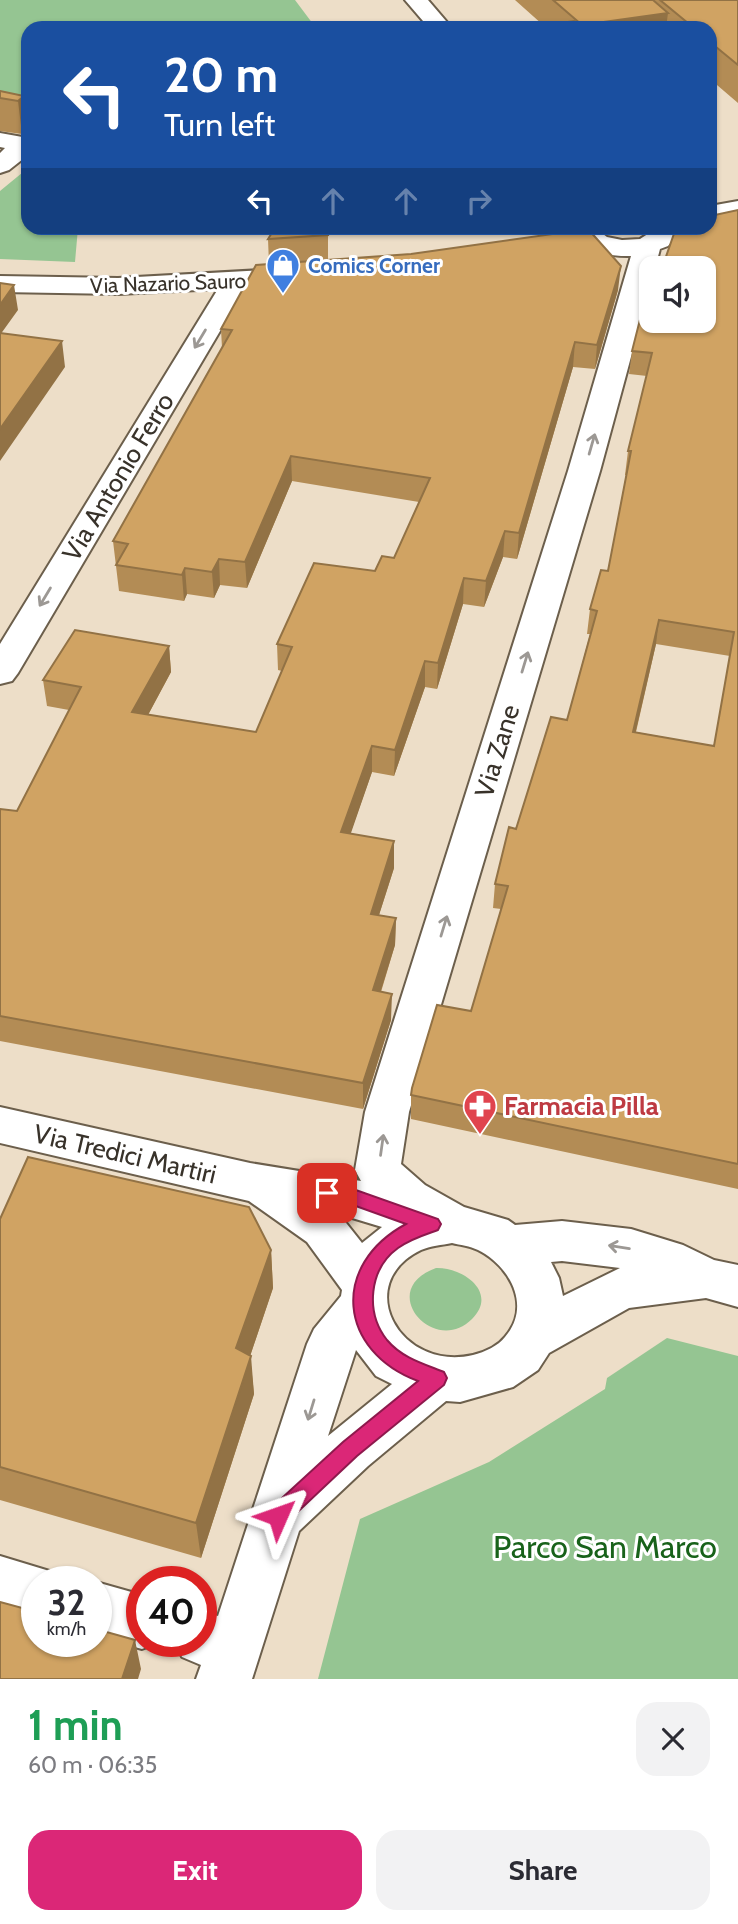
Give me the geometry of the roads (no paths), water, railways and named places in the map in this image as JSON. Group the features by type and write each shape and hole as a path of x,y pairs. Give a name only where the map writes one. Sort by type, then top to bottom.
{"street":[{"path":"416,0 435,21"},
{"path":"0,140 21,144"},
{"path":"0,165 21,148"},
{"path":"717,213 738,209"},
{"path":"580,235 613,246 657,236"},
{"name":"Via Zane","path":"442,1224 409,1199 378,1170 387,1112 657,236"},
{"name":"Via Nazario Sauro","path":"0,284 70,287 236,281 330,273"},
{"name":"Via Antonio Ferro","path":"0,673 236,281"},
{"name":"Via Tredici Martiri","path":"0,1125 250,1182 353,1197 442,1224"},
{"name":"Via Tredici Martiri","path":"250,1182 302,1211 323,1228 363,1294"},
{"path":"219,1655 278,1516 331,1345 363,1294 373,1262 390,1243 412,1230 442,1224 474,1226 497,1234 513,1245 528,1262 538,1280 542,1299 541,1318 534,1337 523,1352 503,1367 479,1377 458,1380 437,1378 404,1366 381,1348 369,1327 363,1294"},
{"path":"513,1245 562,1241 631,1249 666,1259 722,1282"},
{"path":"534,1337 621,1288 722,1282"},
{"path":"278,1516 350,1449 437,1378"},
{"path":"0,1582 21,1588"}],"place":[{"name":"Comics Corner","path":"283,295"},
{"name":"Farmacia Pilla","path":"480,1136"}],"park label":[{"name":"Parco San Marco","path":"605,1546"}]}
